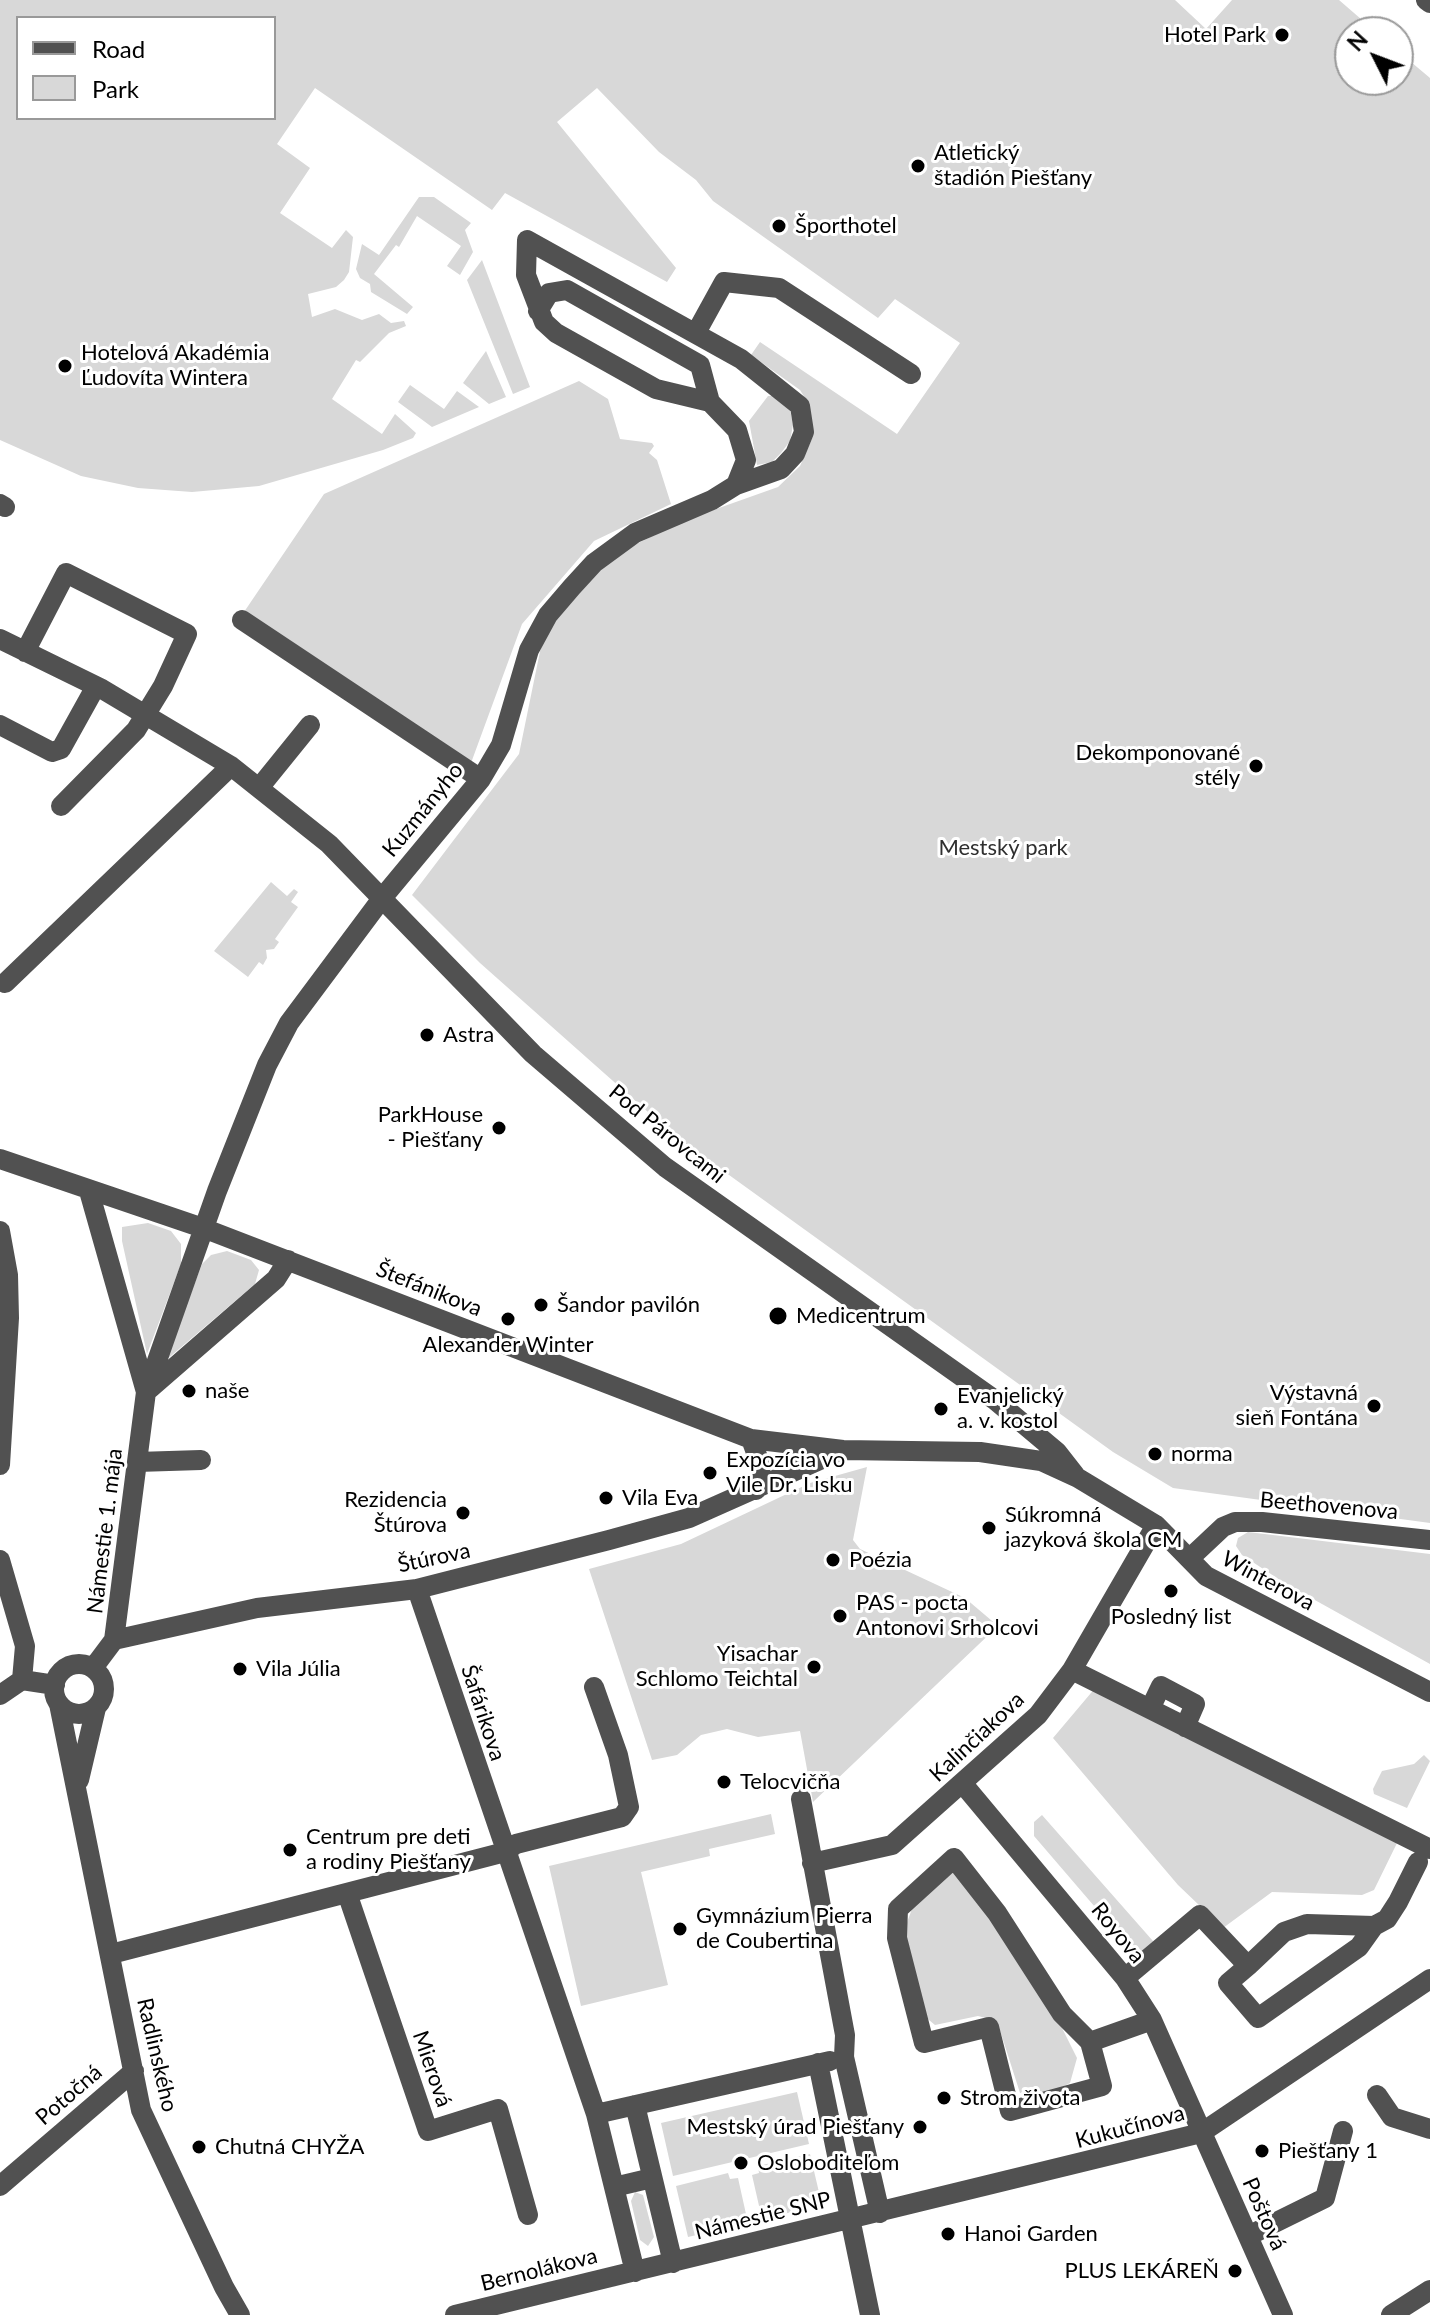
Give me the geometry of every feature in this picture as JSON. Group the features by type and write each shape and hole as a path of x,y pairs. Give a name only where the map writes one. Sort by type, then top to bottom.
{"street":[{"name":"Kuzmányho","path":"203,1228 267,1065 289,1023 383,897 481,779 501,745 529,650 548,615 604,554 635,533 712,500 736,485 781,469 795,454 804,432 800,406 741,359 697,331 527,240 526,275 538,311"},
{"path":"697,331 724,282 779,288 911,374"},
{"path":"710,402 656,389 556,333 538,311 549,293 567,290 700,365 710,402 737,430 742,445 746,460 736,485"},
{"path":"25,652 66,573 187,634 146,715 61,806"},
{"path":"242,620 481,779"},
{"name":"Pod Párovcami","path":"0,639 96,686 231,766 329,844 533,1054 665,1167 1015,1415 1057,1452 1078,1478"},
{"path":"0,725 52,752 61,749 96,686"},
{"path":"259,788 310,725"},
{"path":"5,983 231,766"},
{"name":"Štefánikova","path":"0,1159 203,1228 751,1439 843,1450"},
{"name":"Námestie 1. mája","path":"89,1191 146,1392"},
{"name":"Námestie 1. mája","path":"93,1668 114,1640 146,1392 203,1228"},
{"path":"0,1231 8,1275 9,1318 0,1465"},
{"path":"146,1392 276,1279 288,1260"},
{"path":"1011,1456 1018,1431 1015,1415"},
{"path":"751,1439 761,1466 756,1490"},
{"name":"Winterova","path":"843,1450 1011,1456 1041,1461 1078,1478 1156,1525 1206,1576 1430,1692"},
{"name":"Štúrova","path":"114,1640 257,1608 417,1589 689,1518 843,1450"},
{"path":"137,1462 201,1460"},
{"name":"Beethovenova","path":"1190,1558 1223,1527 1235,1522 1262,1522 1430,1540"},
{"name":"Kalinčiakova","path":"812,1863 892,1845 1038,1715 1072,1670 1156,1525"},
{"path":"0,1560 25,1646 22,1680"},
{"name":"Šafárikova","path":"417,1589 596,2114"},
{"path":"22,1680 57,1695 76,1714 96,1708 104,1687 93,1668 74,1665 65,1669 57,1695"},
{"path":"1072,1670 1424,1856 1387,1919 1374,1926 1359,1947 1258,2018 1228,1983 1284,1932 1307,1924 1374,1926"},
{"path":"0,1695 22,1680"},
{"path":"111,1954 505,1852 516,1844 622,1817 628,1812 618,1755 594,1687"},
{"name":"Radlinského","path":"57,1695 141,2110 240,2315"},
{"name":"Radlinského","path":"78,1788 84,1745 96,1708"},
{"name":"Royova","path":"963,1784 1125,1978 1152,2020 1201,2133"},
{"path":"801,1799 845,2035 844,2057 880,2213"},
{"path":"954,1858 997,1913 1062,2014 1090,2042 1102,2086 1010,2111 989,2027 924,2043 897,1938 898,1909 954,1858"},
{"name":"Mierová","path":"347,1893 428,2131 498,2109 528,2215"},
{"path":"1125,1978 1200,1915 1248,1966"},
{"name":"Kukučínova","path":"848,2220 1201,2133 1430,1979"},
{"path":"1090,2042 1152,2020"},
{"path":"635,2272 596,2114 844,2057"},
{"name":"Námestie SNP","path":"635,2272 848,2220 818,2063"},
{"name":"Potočná","path":"0,2186 134,2071"},
{"path":"1377,2095 1392,2117 1430,2129"},
{"name":"Námestie SNP","path":"635,2105 673,2263"},
{"path":"1248,2236 1325,2198 1343,2131"},
{"name":"Poštová","path":"1201,2133 1283,2315"},
{"path":"834,2143 862,2136"},
{"path":"614,2187 652,2178"},
{"path":"848,2220 870,2315"},
{"name":"Bernolákova","path":"455,2315 635,2272"},
{"path":"1391,2315 1430,2290"}],"green space":[{"name":"Mestský park","path":"0,0 1175,0 1206,29 1232,0 1339,0 1358,16 1334,16 1334,96 1414,96 1414,64 1430,78 1430,1523 1173,1488 1113,1452 675,1136 480,963 412,895 519,754 545,627 601,561 688,519 778,487 800,466 814,434 808,403 800,390 751,355 760,342 897,434 960,343 895,299 878,318 713,201 696,180 659,152 597,88 557,122 676,268 667,282 505,193 492,210 315,88 277,144 310,168 280,213 332,248 346,230 353,237 349,272 344,280 336,287 308,294 312,317 335,309 362,320 379,314 391,323 404,321 406,326 389,333 360,362 356,360 332,399 382,434 395,414 416,433 413,438 383,450 259,486 192,492 138,488 81,476 0,440"},
{"path":"419,197 434,197 471,223 465,230 473,252 460,275 447,266 461,246 417,216 399,247 396,245 374,274 413,307 407,314 371,292 370,284 360,278 356,269 362,244 379,255"},
{"path":"482,260 530,387 513,394 467,280"},
{"path":"486,351 506,397 489,404 463,383"},
{"path":"579,381 608,399 620,439 652,443 654,446 649,453 657,460 671,504 594,541 522,624 471,763 244,612 324,494"},
{"path":"410,385 444,409 457,391 479,407 432,427 398,402"},
{"path":"768,396 780,396 790,409 793,425 790,441 781,453 772,462 757,465 749,421"},
{"path":"271,882 287,896 294,889 298,892 291,902 298,907 275,939 279,942 274,949 266,950 267,958 263,965 259,962 248,977 214,951"},
{"path":"148,1223 171,1231 181,1244 181,1264 147,1354 122,1241 122,1227"},
{"path":"227,1251 251,1260 259,1270 255,1284 165,1361 202,1264 211,1255"},
{"path":"867,1467 853,1540 860,1549 965,1598 998,1626 813,1802 800,1731 758,1737 727,1729 701,1735 677,1755 652,1760 589,1569 681,1544 810,1483"},
{"path":"1248,1532 1430,1554 1430,1664 1286,1584 1242,1555 1236,1546 1238,1538"},
{"path":"1096,1687 1398,1841 1374,1890 1362,1895 1272,1892 1223,1928 1178,1885 1053,1738"},
{"path":"1424,1755 1430,1761 1407,1808 1374,1794 1373,1789 1382,1771 1414,1764"},
{"path":"771,1814 775,1834 709,1849 710,1856 641,1872 668,1985 581,2006 549,1866"},
{"path":"1042,1815 1160,1949 1143,1963 1034,1836 1034,1822"},
{"path":"953,1865 1052,2008 1077,2058 1070,2083 1049,2094 1020,2093 997,2021 978,2016 935,2025 923,2015 902,1936 916,1898"},
{"path":"797,2092 809,2144 673,2176 661,2123"},
{"path":"810,2154 822,2205 762,2219 752,2175 759,2173 758,2166"},
{"path":"728,2173 730,2179 738,2178 748,2223 688,2237 676,2186"},
{"path":"635,2192 643,2195 654,2237 648,2246 640,2240 631,2201"}],"place":[{"name":"Hotel Park","path":"1282,35"},
{"name":"Atletický štadión Piešťany","path":"918,166"},
{"name":"Športhotel","path":"779,226"},
{"name":"Hotelová Akadémia Ľudovíta Wintera","path":"65,366"},
{"name":"Dekomponované stély","path":"1256,766"},
{"name":"Astra","path":"427,1035"},
{"name":"ParkHouse - Piešťany","path":"499,1128"},
{"name":"Šandor pavilón","path":"541,1305"},
{"name":"Medicentrum","path":"778,1316"},
{"name":"Alexander Winter","path":"508,1319"},
{"name":"naše","path":"189,1391"},
{"name":"Výstavná sieň Fontána","path":"1374,1406"},
{"name":"Evanjelický a. v. kostol","path":"941,1409"},
{"name":"norma","path":"1155,1454"},
{"name":"Expozícia vo Vile Dr. Lisku","path":"710,1473"},
{"name":"Vila Eva","path":"606,1498"},
{"name":"Rezidencia Štúrova","path":"463,1513"},
{"name":"Súkromná jazyková škola CM","path":"989,1528"},
{"name":"Poézia","path":"833,1560"},
{"name":"Posledný list","path":"1171,1591"},
{"name":"PAS - pocta Antonovi Srholcovi","path":"840,1616"},
{"name":"Yisachar Schlomo Teichtal","path":"814,1667"},
{"name":"Vila Júlia","path":"240,1669"},
{"name":"Telocvičňa","path":"724,1782"},
{"name":"Centrum pre deti a rodiny Piešťany","path":"290,1850"},
{"name":"Gymnázium Pierra de Coubertina","path":"680,1929"},
{"name":"Strom života","path":"944,2098"},
{"name":"Mestský úrad Piešťany","path":"920,2127"},
{"name":"Chutná CHYŽA","path":"199,2147"},
{"name":"Piešťany 1","path":"1262,2151"},
{"name":"Osloboditeľom","path":"741,2163"},
{"name":"Hanoi Garden","path":"948,2234"},
{"name":"PLUS LEKÁREŇ","path":"1235,2271"}]}
